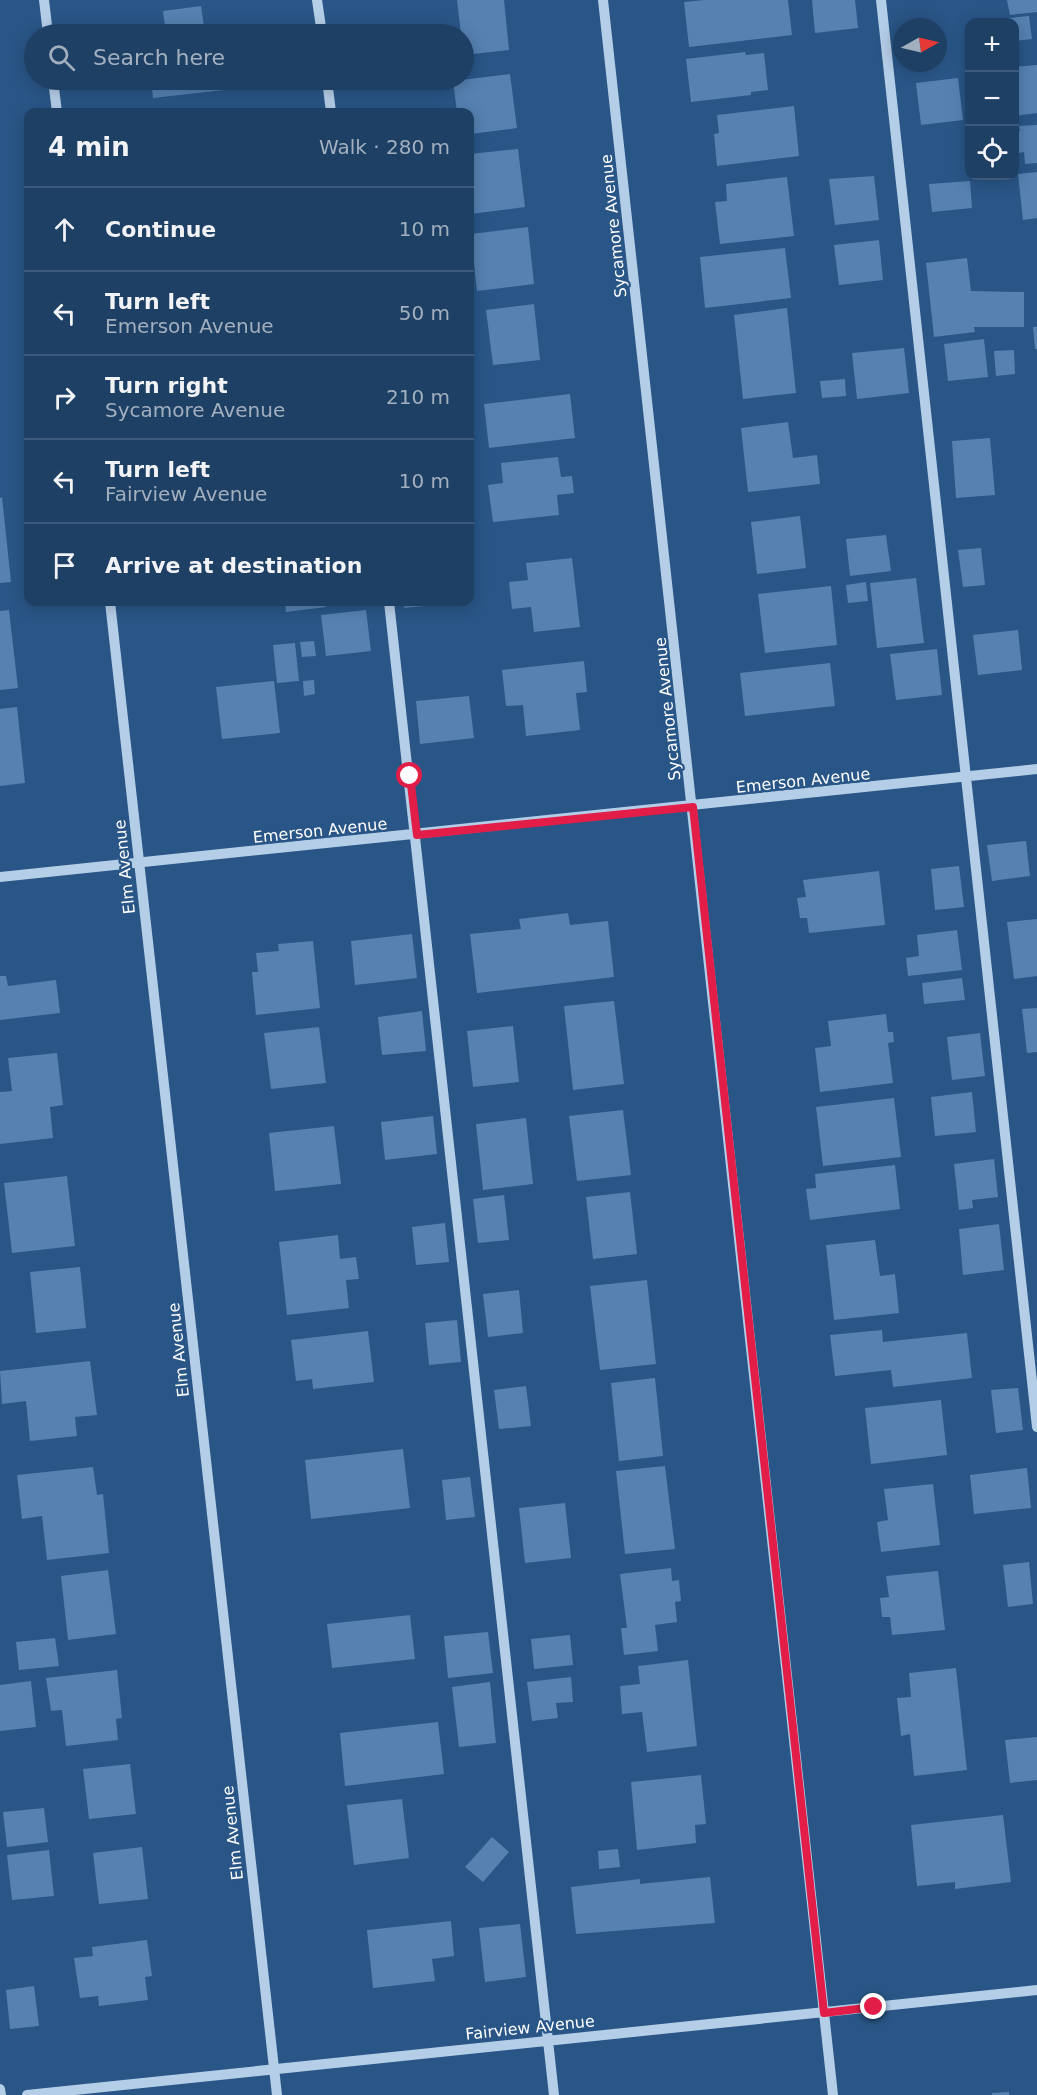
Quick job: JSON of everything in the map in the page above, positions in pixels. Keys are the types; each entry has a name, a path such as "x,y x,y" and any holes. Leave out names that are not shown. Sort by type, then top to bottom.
{"street":[{"path":"45,0 47,24"},
{"path":"317,0 321,24"},
{"name":"Sycamore Avenue","path":"603,0 833,2095"},
{"path":"881,0 1037,1427"},
{"path":"54,90 56,108"},
{"path":"328,90 330,108"},
{"name":"Elm Avenue","path":"110,606 277,2095"},
{"path":"389,606 417,835 554,2095"},
{"name":"Emerson Avenue","path":"0,878 693,807 1037,769"},
{"name":"Fairview Avenue","path":"27,2095 274,2067 1037,1990"},
{"path":"0,2089 1,2095"}],"building":[{"path":"457,0 504,0 509,50 474,54 474,24 460,24"},
{"path":"788,0 792,35 689,47 684,2"},
{"path":"812,0 855,0 858,28 815,33"},
{"path":"1007,0 1037,0 1037,12 1010,15"},
{"path":"201,6 204,24 165,24 163,11"},
{"path":"1029,16 1032,39 1019,40 1019,18 1010,18"},
{"path":"745,52 746,55 764,53 768,90 751,92 751,95 691,102 686,59"},
{"path":"1037,65 1037,113 1019,115 1019,67"},
{"path":"510,74 517,128 474,133 474,108 456,108 454,90 474,90 474,78"},
{"path":"958,78 963,120 921,125 916,83"},
{"path":"152,90 224,90 153,98"},
{"path":"794,106 799,156 717,166 714,134 719,133 717,115"},
{"path":"1037,125 1037,163 1025,164 1024,152 1019,153 1019,126"},
{"path":"518,149 525,207 474,213 474,154"},
{"path":"1037,172 1037,218 1023,220 1019,174"},
{"path":"874,176 879,220 835,225 829,179"},
{"path":"787,177 794,236 720,244 715,202 727,201 726,184"},
{"path":"970,181 972,208 932,212 929,184"},
{"path":"528,227 534,284 477,291 474,234"},
{"path":"879,240 883,280 839,285 834,245"},
{"path":"785,248 791,298 705,308 700,257"},
{"path":"967,258 971,291 1024,292 1024,327 974,327 975,332 934,337 926,263"},
{"path":"534,304 540,360 493,365 486,310"},
{"path":"787,308 796,393 743,399 734,315"},
{"path":"1033,327 1037,327 1037,349 1035,349"},
{"path":"984,339 988,377 948,381 944,344"},
{"path":"904,348 909,393 857,399 852,353"},
{"path":"1014,350 1015,374 996,376 994,351"},
{"path":"845,379 846,396 822,398 820,381"},
{"path":"570,394 575,438 489,448 484,404"},
{"path":"788,422 793,458 817,455 820,484 748,492 741,428"},
{"path":"990,438 995,495 956,498 952,441"},
{"path":"558,457 561,477 572,476 574,493 557,495 559,515 493,522 488,485 503,483 501,463"},
{"path":"2,497 11,582 0,583 0,498"},
{"path":"800,516 806,568 757,574 751,522"},
{"path":"886,535 891,571 850,576 846,539"},
{"path":"981,548 985,585 963,587 958,550"},
{"path":"572,558 580,627 534,632 531,607 512,609 509,582 528,580 526,563"},
{"path":"916,578 924,643 877,648 870,583"},
{"path":"866,582 868,601 848,603 846,585"},
{"path":"831,586 837,645 765,653 758,594"},
{"path":"285,606 326,607 286,612"},
{"path":"9,610 18,688 0,690 0,611"},
{"path":"366,610 371,651 326,656 321,615"},
{"path":"1018,630 1022,670 978,675 973,635"},
{"path":"314,641 316,656 302,657 300,642"},
{"path":"295,643 299,681 277,683 273,645"},
{"path":"937,649 942,695 896,700 890,654"},
{"path":"584,661 587,692 576,693 580,730 526,736 523,705 506,706 502,670"},
{"path":"830,663 835,706 745,716 740,673"},
{"path":"314,680 315,694 304,696 303,681"},
{"path":"274,681 280,733 222,739 216,687"},
{"path":"469,696 474,738 420,744 416,701"},
{"path":"17,707 25,783 0,786 0,709"},
{"path":"1026,841 1030,876 992,881 987,845"},
{"path":"959,866 964,907 935,910 931,869"},
{"path":"879,871 885,925 809,933 807,918 800,918 797,898 806,897 803,880"},
{"path":"568,913 570,925 608,921 614,977 477,993 470,934 521,929 519,919"},
{"path":"1037,919 1037,976 1014,979 1007,922"},
{"path":"957,930 962,970 908,976 906,958 919,956 917,935"},
{"path":"412,934 417,978 355,985 351,941"},
{"path":"313,941 320,1008 256,1015 252,972 258,972 256,953 279,951 278,944"},
{"path":"0,976 6,976 8,986 56,980 60,1013 0,1020"},
{"path":"962,978 965,1000 924,1004 922,983"},
{"path":"614,1001 624,1084 573,1090 564,1006"},
{"path":"1037,1008 1037,1052 1027,1053 1022,1009"},
{"path":"422,1011 426,1051 382,1055 378,1017"},
{"path":"886,1014 888,1032 893,1032 894,1042 888,1043 893,1083 820,1092 815,1048 831,1046 828,1021"},
{"path":"513,1026 519,1082 473,1087 467,1031"},
{"path":"319,1027 326,1083 271,1089 264,1033"},
{"path":"980,1033 985,1076 952,1080 947,1037"},
{"path":"57,1053 63,1105 50,1107 53,1138 0,1144 0,1092 12,1091 8,1058"},
{"path":"972,1092 976,1132 935,1136 931,1097"},
{"path":"894,1098 901,1157 823,1166 816,1107"},
{"path":"623,1110 631,1175 577,1181 569,1116"},
{"path":"433,1116 437,1154 385,1160 381,1122"},
{"path":"526,1118 533,1184 483,1190 476,1124"},
{"path":"334,1126 341,1184 275,1191 269,1133"},
{"path":"994,1159 998,1197 972,1200 973,1208 959,1210 954,1164"},
{"path":"895,1165 900,1209 810,1220 806,1189 816,1188 815,1174"},
{"path":"67,1176 75,1246 12,1253 4,1183"},
{"path":"630,1192 637,1254 593,1259 586,1197"},
{"path":"504,1195 509,1240 478,1243 473,1199"},
{"path":"445,1223 449,1262 416,1265 412,1227"},
{"path":"999,1224 1004,1270 963,1275 959,1229"},
{"path":"338,1235 340,1259 356,1257 359,1279 346,1280 349,1308 287,1315 279,1242"},
{"path":"875,1240 880,1276 895,1274 899,1313 834,1320 826,1245"},
{"path":"80,1267 86,1328 36,1333 30,1272"},
{"path":"647,1280 656,1364 600,1370 590,1286"},
{"path":"519,1290 523,1333 488,1337 483,1294"},
{"path":"457,1320 461,1362 429,1365 425,1323"},
{"path":"882,1330 883,1342 967,1333 972,1378 893,1387 891,1370 835,1376 830,1335"},
{"path":"368,1331 374,1382 313,1389 312,1379 296,1381 291,1340"},
{"path":"90,1361 97,1415 75,1417 77,1436 30,1441 26,1401 2,1404 0,1371"},
{"path":"655,1378 663,1456 619,1461 611,1383"},
{"path":"526,1386 531,1426 499,1429 494,1390"},
{"path":"1018,1388 1023,1430 996,1433 991,1390"},
{"path":"941,1400 947,1455 871,1464 865,1408"},
{"path":"403,1449 410,1508 311,1519 305,1460"},
{"path":"665,1466 675,1549 625,1554 616,1471"},
{"path":"93,1467 97,1495 103,1494 109,1553 47,1560 42,1516 22,1519 17,1475"},
{"path":"1027,1468 1031,1508 974,1514 970,1475"},
{"path":"470,1477 475,1517 446,1520 442,1480"},
{"path":"933,1484 940,1545 881,1552 877,1522 888,1520 884,1489"},
{"path":"565,1503 571,1558 525,1563 519,1508"},
{"path":"1029,1562 1033,1604 1008,1607 1003,1565"},
{"path":"671,1568 672,1581 679,1580 681,1601 675,1602 677,1622 655,1625 658,1651 624,1655 621,1628 627,1628 620,1574"},
{"path":"108,1570 116,1634 68,1640 61,1576"},
{"path":"938,1571 945,1630 892,1635 890,1617 882,1617 880,1598 889,1597 886,1576"},
{"path":"410,1615 415,1659 332,1668 327,1624"},
{"path":"488,1632 493,1673 448,1678 444,1636"},
{"path":"570,1635 573,1665 534,1669 531,1639"},
{"path":"55,1638 59,1666 19,1670 16,1642"},
{"path":"688,1660 697,1746 647,1752 642,1712 622,1714 620,1686 640,1684 638,1666"},
{"path":"956,1668 967,1770 914,1776 910,1734 901,1736 897,1698 911,1697 909,1673"},
{"path":"117,1670 122,1718 116,1719 118,1740 66,1746 62,1710 51,1711 46,1678"},
{"path":"571,1677 573,1702 556,1703 558,1718 532,1721 527,1682"},
{"path":"31,1681 36,1727 0,1731 0,1685"},
{"path":"490,1682 496,1743 459,1747 452,1687"},
{"path":"438,1722 444,1774 345,1786 340,1733"},
{"path":"1037,1737 1037,1780 1010,1783 1005,1740"},
{"path":"130,1764 136,1814 89,1819 83,1769"},
{"path":"701,1775 706,1824 695,1825 696,1843 637,1850 631,1782"},
{"path":"402,1799 409,1858 354,1865 347,1805"},
{"path":"44,1808 48,1842 7,1847 3,1812"},
{"path":"1003,1815 1011,1882 955,1889 955,1882 917,1886 911,1825"},
{"path":"492,1837 509,1852 483,1882 465,1867"},
{"path":"142,1847 148,1899 99,1904 93,1853"},
{"path":"618,1849 620,1867 599,1869 598,1851"},
{"path":"49,1850 54,1896 12,1900 7,1855"},
{"path":"710,1877 715,1923 576,1934 571,1887 640,1879 640,1884"},
{"path":"451,1921 454,1956 432,1959 435,1981 373,1988 367,1930"},
{"path":"520,1924 526,1977 485,1982 479,1928"},
{"path":"147,1940 152,1976 145,1977 148,2000 99,2006 98,1996 80,1998 74,1958 93,1956 92,1947"},
{"path":"34,1986 39,2026 10,2029 6,1990"},
{"path":"1009,2092 1009,2095 992,2095 992,2093"}],"route":[{"path":"410,776 417,835 693,807 824,2013 874,2007"}]}
